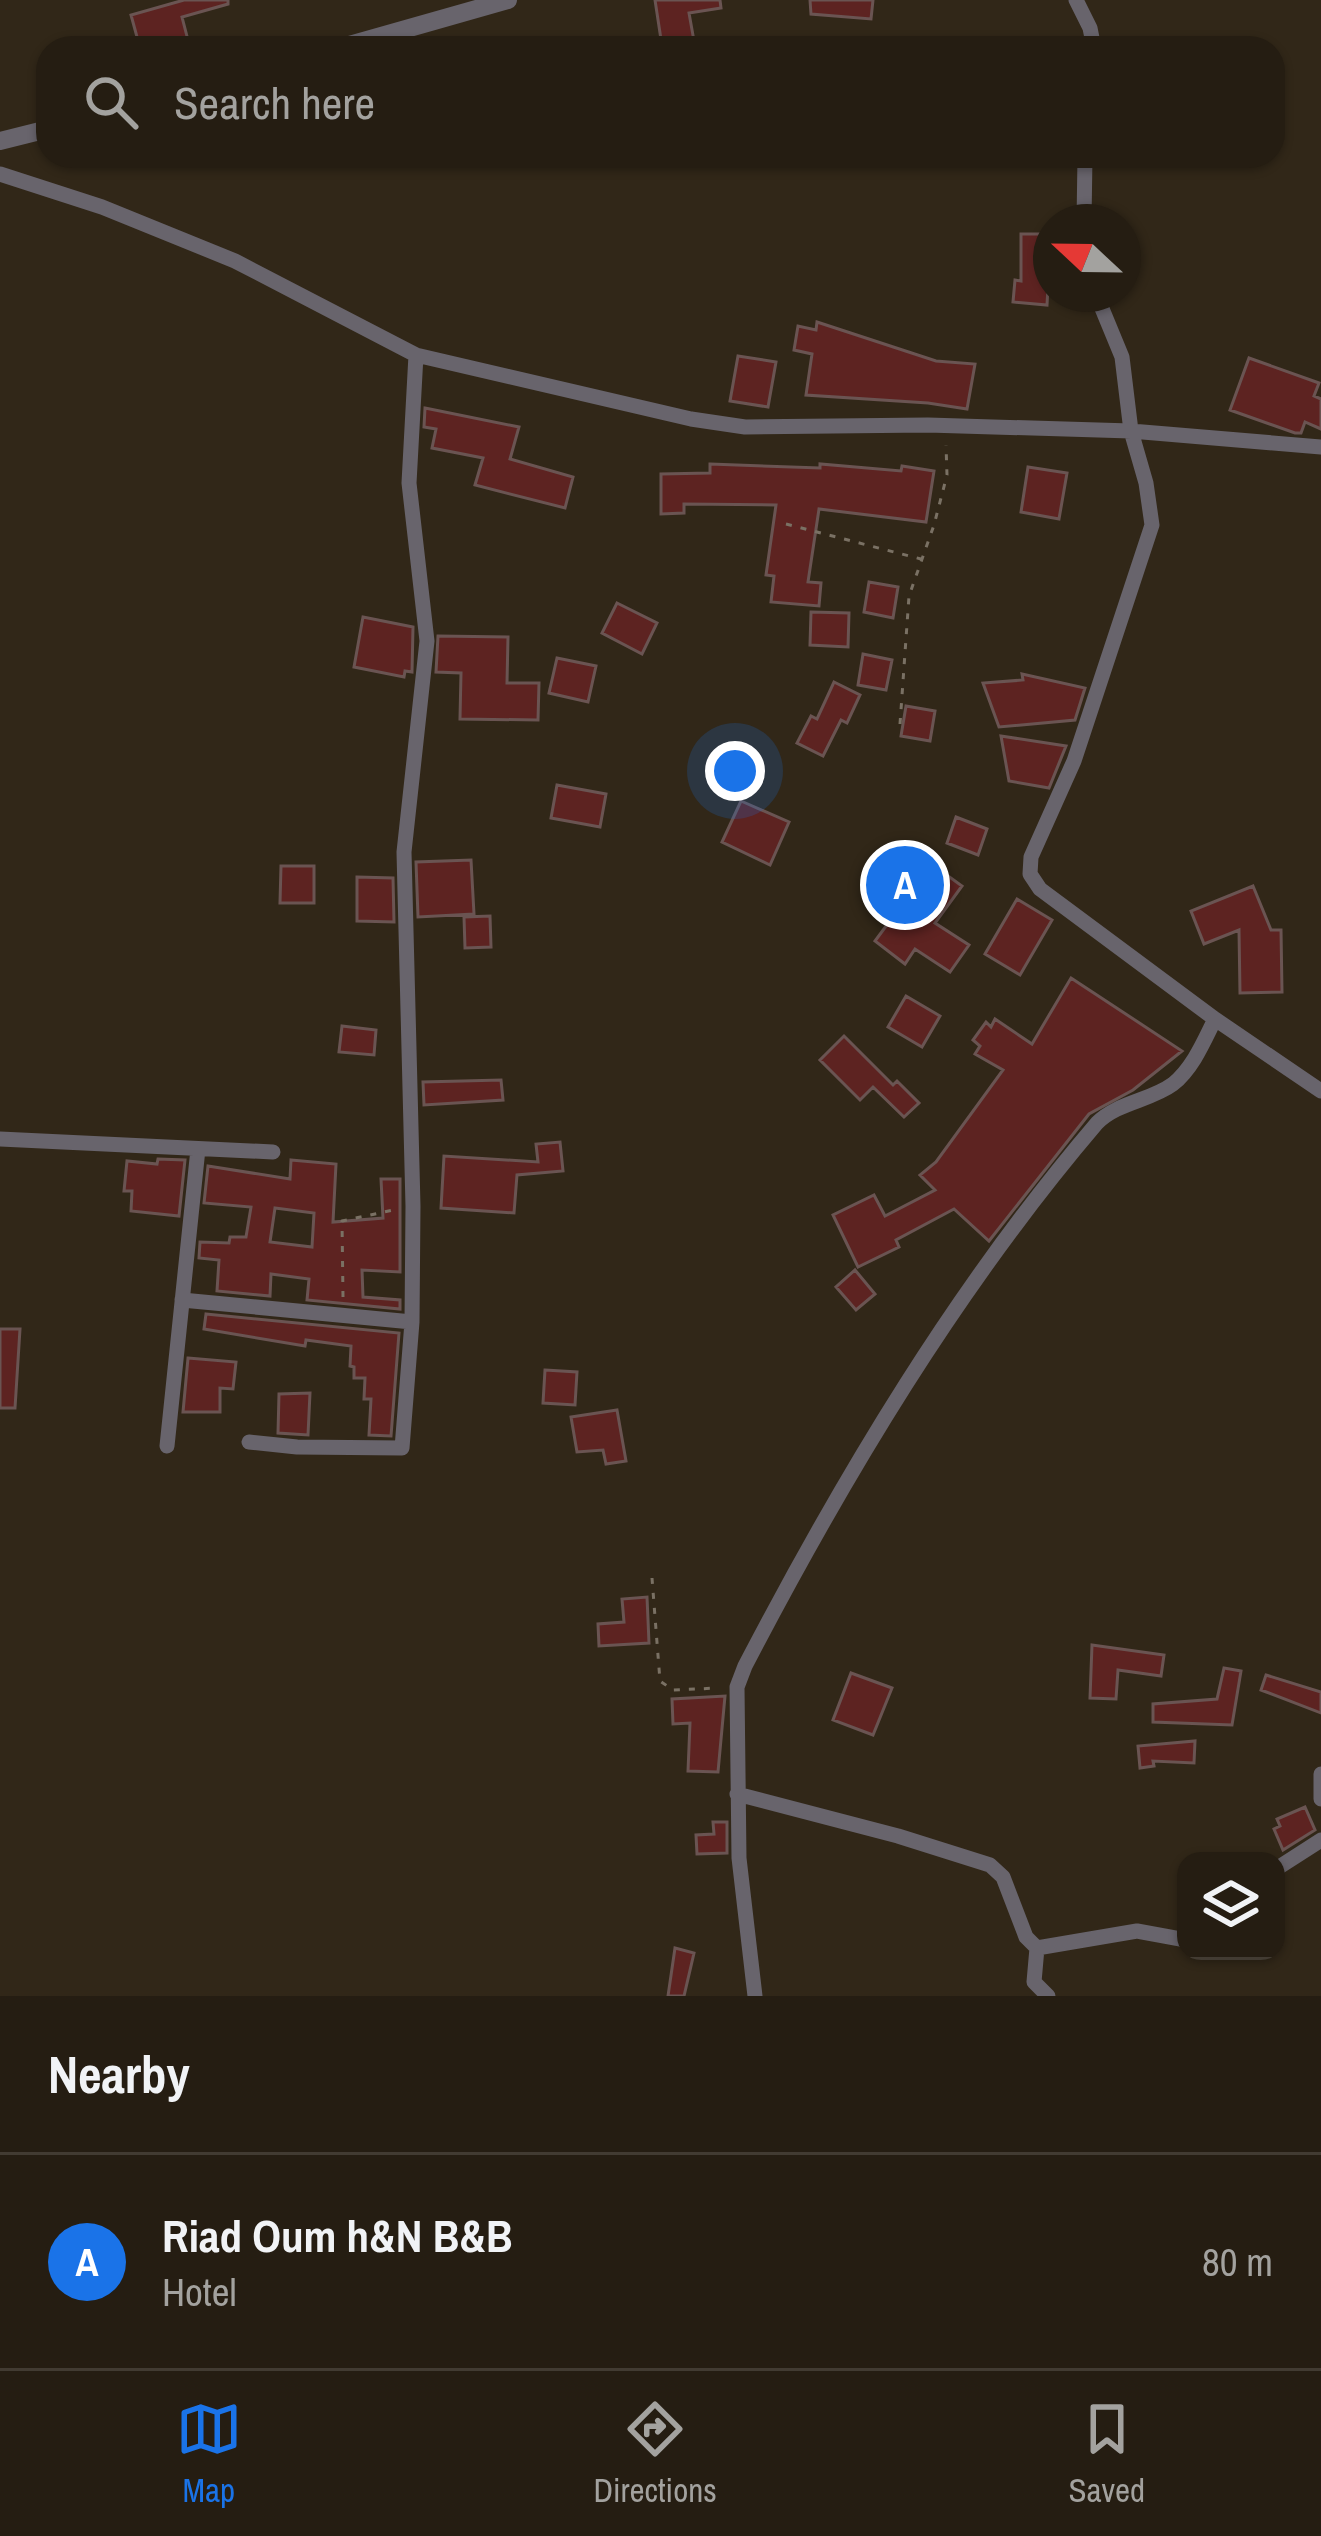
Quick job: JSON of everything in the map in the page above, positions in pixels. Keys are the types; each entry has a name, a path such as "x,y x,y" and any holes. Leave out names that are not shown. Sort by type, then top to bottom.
{"street":[{"path":"381,36 508,0"},
{"path":"1076,0 1092,36"},
{"path":"0,141 36,132"},
{"path":"1084,204 1085,168"},
{"path":"0,174 102,207 235,261 416,355 720,424 1131,431 1321,447"},
{"path":"1103,312 1122,357 1131,431 1151,506 1149,542 1074,761 1031,857 1030,874 1040,889 1321,1091"},
{"path":"250,1442 297,1448 401,1448 412,1322 413,1206 404,853 428,620 409,483 416,355"},
{"path":"755,1996 740,1876 737,1687 756,1645 867,1448 977,1278 1097,1123 1174,1084 1191,1064 1215,1019"},
{"path":"0,1139 273,1152"},
{"path":"166,1446 198,1149"},
{"path":"182,1300 412,1322"},
{"path":"1321,1774 1321,1799"},
{"path":"737,1794 990,1865 1003,1877 1025,1937 1037,1948"},
{"path":"1285,1863 1321,1840"},
{"path":"1037,1948 1137,1931 1177,1938"},
{"path":"1037,1948 1034,1982 1048,1996"}],"path":[{"path":"900,724 909,596 946,475 948,426"},
{"path":"786,524 922,560"},
{"path":"343,1317 342,1221 413,1206"},
{"path":"652,1578 662,1684 673,1690 737,1687"}],"building":[{"path":"184,0 228,0 228,4 182,17 187,36 137,36 131,15"},
{"path":"655,0 720,0 721,8 689,13 693,36 660,36"},
{"path":"810,0 873,0 871,19 811,14"},
{"path":"1021,234 1033,234 1033,304 1013,302 1015,280 1021,281"},
{"path":"817,322 936,361 975,364 967,409 806,395 812,354 794,350 798,326 816,330"},
{"path":"738,356 776,362 768,407 730,401"},
{"path":"1249,358 1319,383 1314,396 1321,399 1321,429 1305,422 1301,433 1295,433 1230,410"},
{"path":"425,408 519,427 510,459 573,477 565,508 475,485 483,458 432,448 436,429 424,427"},
{"path":"710,464 820,468 820,464 901,471 902,466 934,471 926,522 819,509 808,582 821,583 819,606 771,602 774,576 766,575 776,505 684,504 684,513 661,514 661,474 710,473"},
{"path":"1028,467 1067,473 1059,519 1021,512"},
{"path":"869,582 898,587 893,618 864,612"},
{"path":"617,603 657,623 642,654 602,633"},
{"path":"811,612 849,613 848,647 810,645"},
{"path":"363,617 413,627 412,672 405,671 404,677 354,667"},
{"path":"438,636 508,637 507,683 539,683 538,720 460,719 461,673 436,672"},
{"path":"863,654 892,660 886,690 858,685"},
{"path":"557,658 596,666 588,702 549,693"},
{"path":"1022,674 1085,688 1075,720 999,727 983,683 1023,680"},
{"path":"834,682 860,695 823,756 797,743 811,716 817,719"},
{"path":"906,706 935,711 930,741 901,736"},
{"path":"1001,736 1066,746 1049,788 1009,781"},
{"path":"557,785 606,794 600,827 551,818"},
{"path":"741,801 789,822 770,865 722,842"},
{"path":"956,817 987,829 978,855 947,843"},
{"path":"915,852 962,886 935,923 969,945 950,972 915,949 905,964 875,941 901,906 884,893"},
{"path":"471,860 474,914 418,917 416,862"},
{"path":"281,866 314,866 314,903 280,903"},
{"path":"357,877 393,878 394,922 357,921"},
{"path":"1253,886 1271,930 1281,930 1282,992 1240,993 1239,930 1204,944 1191,911"},
{"path":"1017,899 1052,920 1020,975 985,954"},
{"path":"490,916 491,947 465,948 464,917"},
{"path":"1071,978 1182,1051 1133,1090 1089,1114 989,1241 954,1209 896,1240 899,1247 858,1267 833,1215 874,1195 885,1216 935,1190 920,1175 936,1162 1003,1070 975,1054 980,1046 973,1040 986,1022 991,1027 995,1019 1032,1044"},
{"path":"906,996 940,1016 922,1047 888,1027"},
{"path":"342,1026 376,1030 374,1055 339,1052"},
{"path":"844,1036 893,1085 897,1081 919,1103 904,1117 873,1087 860,1100 820,1060"},
{"path":"501,1080 503,1100 424,1105 423,1082"},
{"path":"560,1142 563,1171 517,1175 514,1213 441,1208 444,1156 538,1162 536,1144"},
{"path":"158,1159 185,1160 179,1216 131,1211 132,1191 124,1191 127,1161 157,1164"},
{"path":"291,1160 336,1164 333,1222 383,1218 381,1179 400,1179 400,1272 362,1270 363,1297 400,1300 400,1309 307,1300 309,1279 271,1274 270,1296 217,1291 219,1260 199,1258 200,1242 229,1243 230,1237 246,1237 251,1207 204,1203 208,1166 290,1179","holes":["275,1208 314,1213 312,1247 270,1242"]},
{"path":"855,1270 875,1294 856,1310 836,1287"},
{"path":"206,1314 399,1333 391,1436 369,1435 371,1399 364,1399 365,1378 354,1378 351,1346 306,1340 305,1346 204,1329"},
{"path":"0,1329 20,1329 15,1408 0,1408"},
{"path":"188,1358 236,1362 233,1389 220,1388 220,1412 183,1412"},
{"path":"545,1370 577,1372 575,1405 543,1403"},
{"path":"310,1393 308,1435 278,1433 279,1394"},
{"path":"617,1410 626,1461 606,1464 603,1450 577,1452 571,1417"},
{"path":"647,1597 649,1643 599,1646 598,1624 624,1622 622,1599"},
{"path":"1092,1645 1164,1655 1161,1676 1118,1670 1116,1699 1090,1698"},
{"path":"1224,1668 1241,1671 1232,1725 1153,1722 1153,1704 1217,1699"},
{"path":"851,1673 892,1688 873,1735 833,1720"},
{"path":"1266,1675 1321,1692 1321,1713 1261,1690"},
{"path":"725,1696 718,1772 688,1771 690,1723 673,1724 672,1699"},
{"path":"1195,1741 1194,1763 1153,1761 1154,1766 1140,1768 1138,1746"},
{"path":"1305,1807 1315,1830 1283,1850 1274,1829 1280,1826 1277,1819"},
{"path":"713,1822 727,1822 727,1853 697,1854 696,1835 714,1834"},
{"path":"675,1948 694,1953 684,1996 668,1996"}],"place":[{"name":"Riad Oum h&N B&B","path":"905,885"}]}
